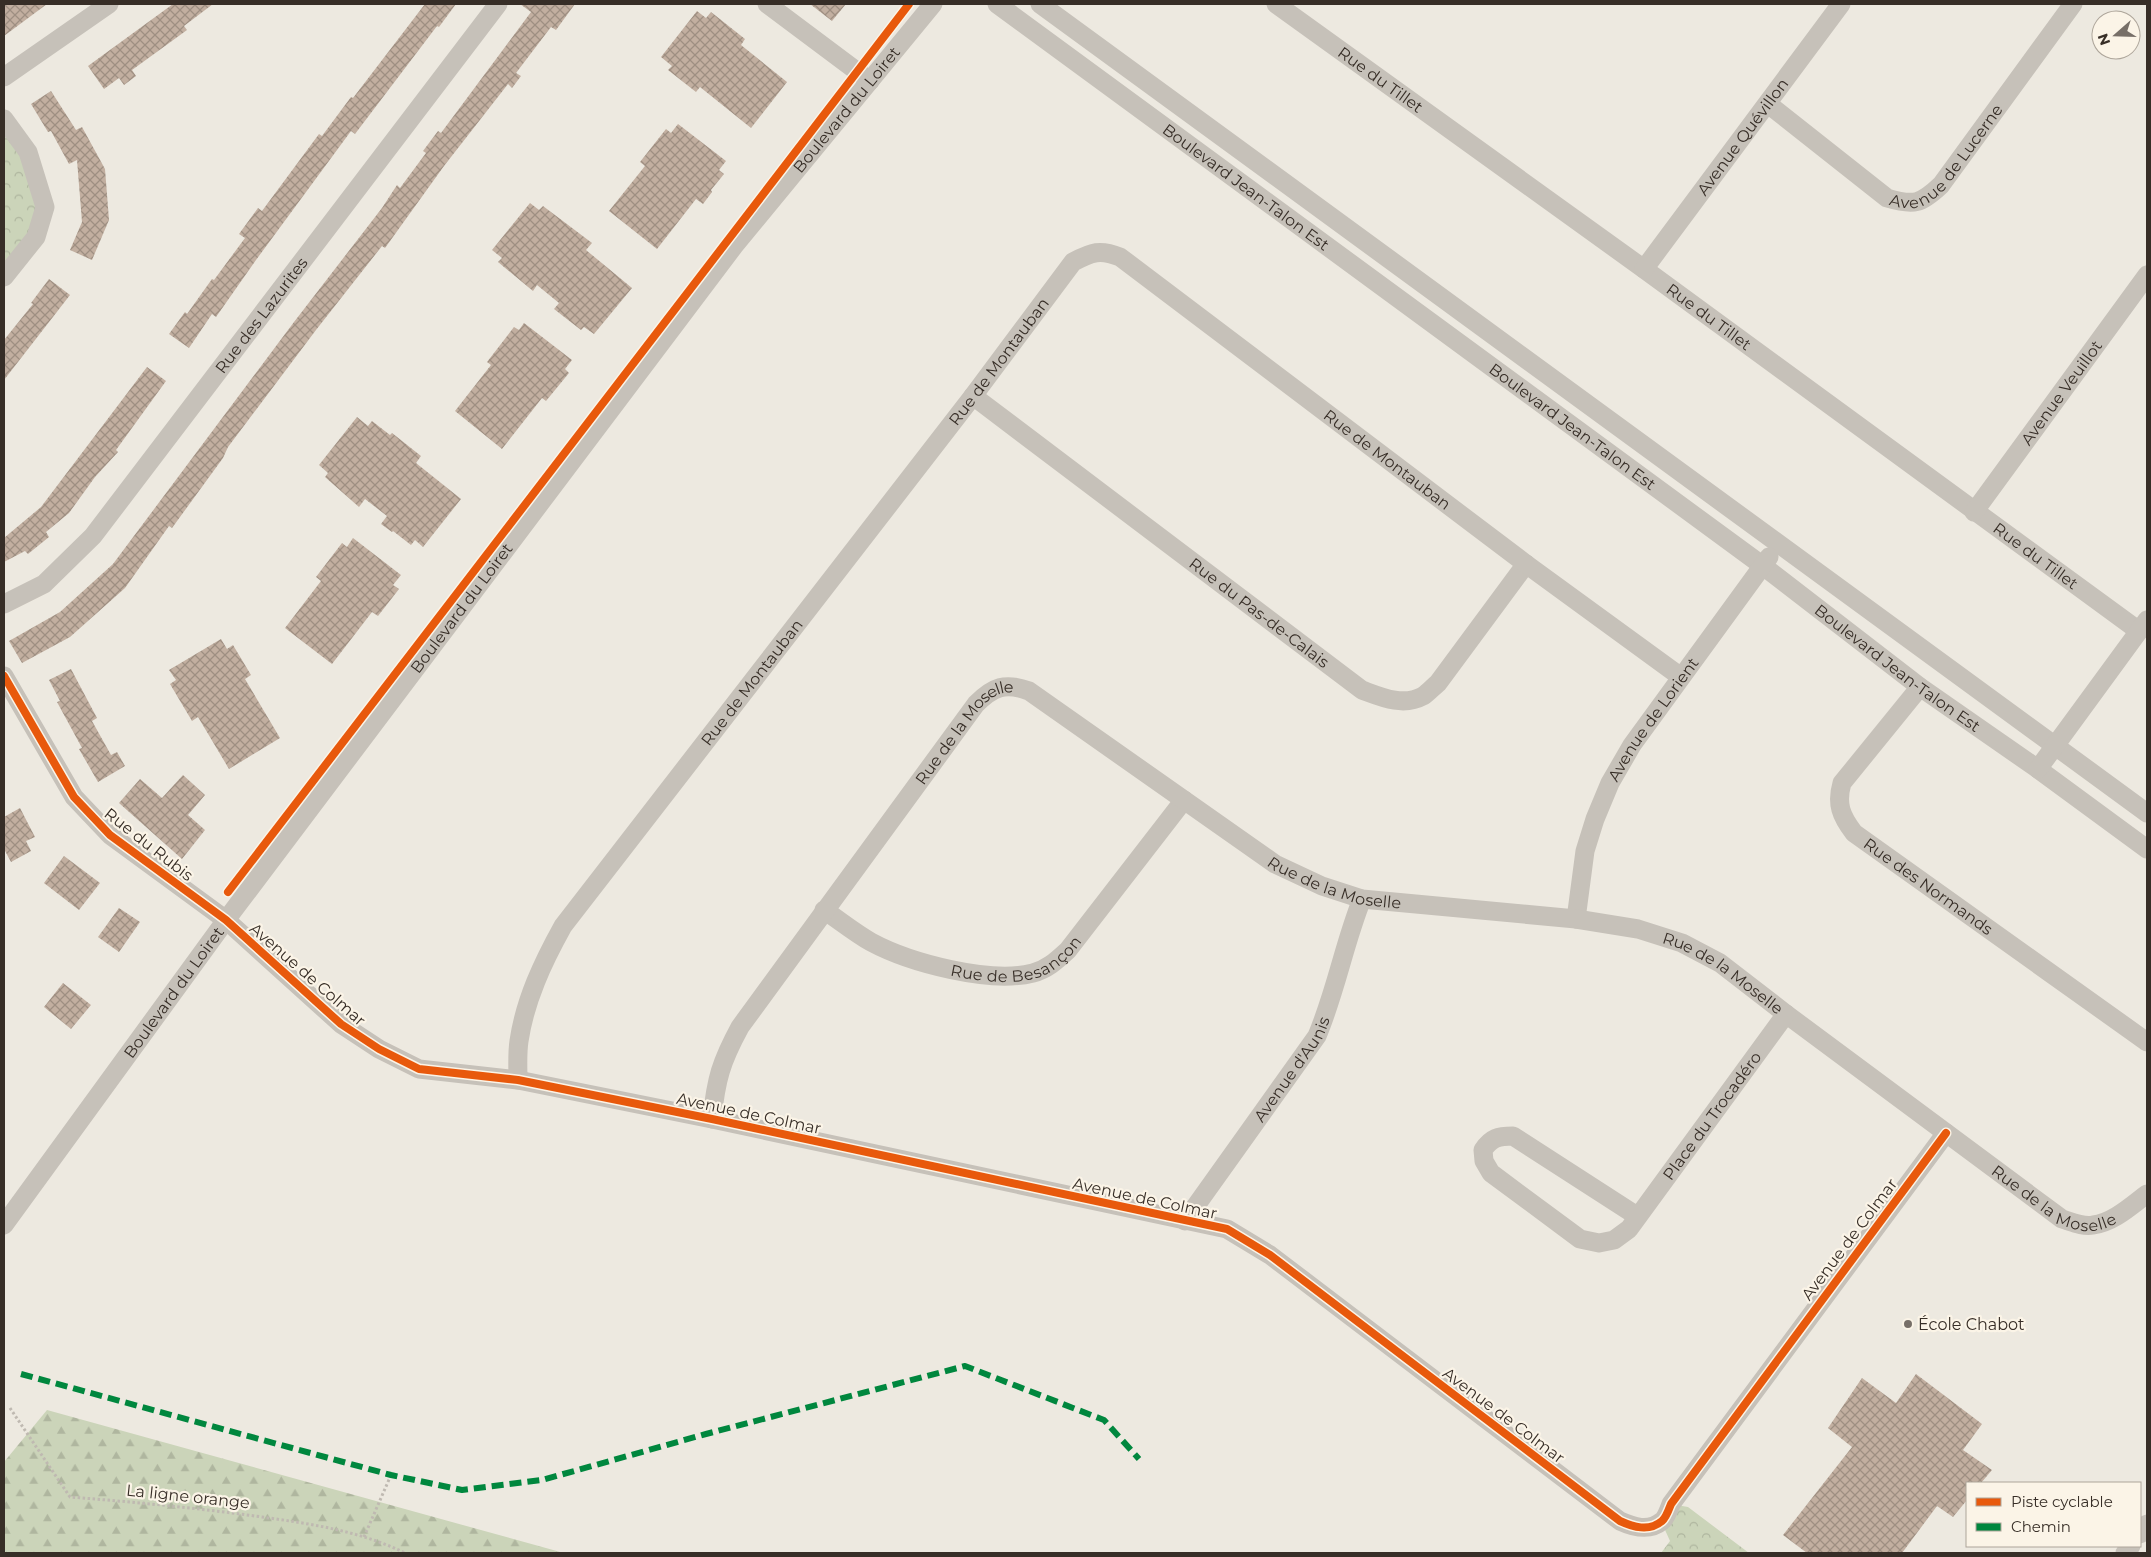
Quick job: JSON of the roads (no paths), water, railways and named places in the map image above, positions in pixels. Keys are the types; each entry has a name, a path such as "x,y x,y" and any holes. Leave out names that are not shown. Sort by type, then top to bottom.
{"street":[{"path":"4,77 109,4"},
{"name":"Rue des Lazurites","path":"4,604 44,584 93,536 498,4"},
{"path":"767,4 870,81"},
{"name":"Boulevard du Loiret","path":"4,1225 226,920 734,246 933,4"},
{"name":"Boulevard Jean-Talon Est","path":"997,4 1763,566 1920,687 2038,769 2147,849"},
{"name":"Boulevard Jean-Talon Est","path":"1040,4 2147,813"},
{"name":"Rue du Tillet","path":"1276,4 1644,269 1974,512 2143,625"},
{"name":"Avenue Quévillon","path":"1644,269 1841,4"},
{"name":"Avenue de Lucerne","path":"1768,104 1887,198 1903,203 1916,203 1930,196 1941,185 2073,4"},
{"path":"4,119 28,152 45,207 36,237 4,277"},
{"name":"Rue de Montauban","path":"518,1080 519,1042 526,1012 541,965 563,926 973,396 1073,262 1088,254 1105,251 1120,257 1526,564 1681,677"},
{"name":"Avenue Veuillot","path":"1974,512 2147,275"},
{"name":"Rue du Pas-de-Calais","path":"973,396 1362,690 1388,700 1406,700 1422,696 1438,683 1526,564"},
{"name":"Avenue de Lorient","path":"1576,919 1585,851 1606,792 1632,745 1779,544"},
{"path":"2038,769 2143,625"},
{"name":"Rue du Rubis","path":"4,676 74,797 110,835 226,920"},
{"name":"Rue de la Moselle","path":"712,1119 716,1084 725,1056 740,1027 976,704 989,692 1004,686 1017,686 1029,691 1275,864 1322,886 1362,899 1576,919 1638,929 1682,943 1720,963 2062,1219 2079,1224 2093,1225 2116,1216 2147,1194"},
{"name":"Rue des Normands","path":"1920,687 1842,783 1839,803 1845,821 1854,833 2147,1042"},
{"name":"Rue de Besançon","path":"824,910 871,942 910,959 964,972 1014,976 1035,973 1052,965 1068,950 1184,800"},
{"name":"Avenue d'Aunis","path":"1185,1221 1317,1036 1326,1015 1349,931 1362,899"},
{"name":"Avenue de Colmar","path":"226,920 341,1024 379,1049 419,1069 518,1080 712,1119 1227,1229 1270,1255 1620,1521 1636,1528 1650,1527 1663,1521 1671,1504 1877,1223 1946,1133"},
{"name":"Place du Trocadéro","path":"1637,1216 1513,1136 1501,1136 1490,1140 1482,1150 1484,1161 1491,1173 1580,1239 1599,1243 1614,1240 1629,1229 1786,1014"}],"place":[{"name":"École Chabot","path":"1908,1324"}]}
